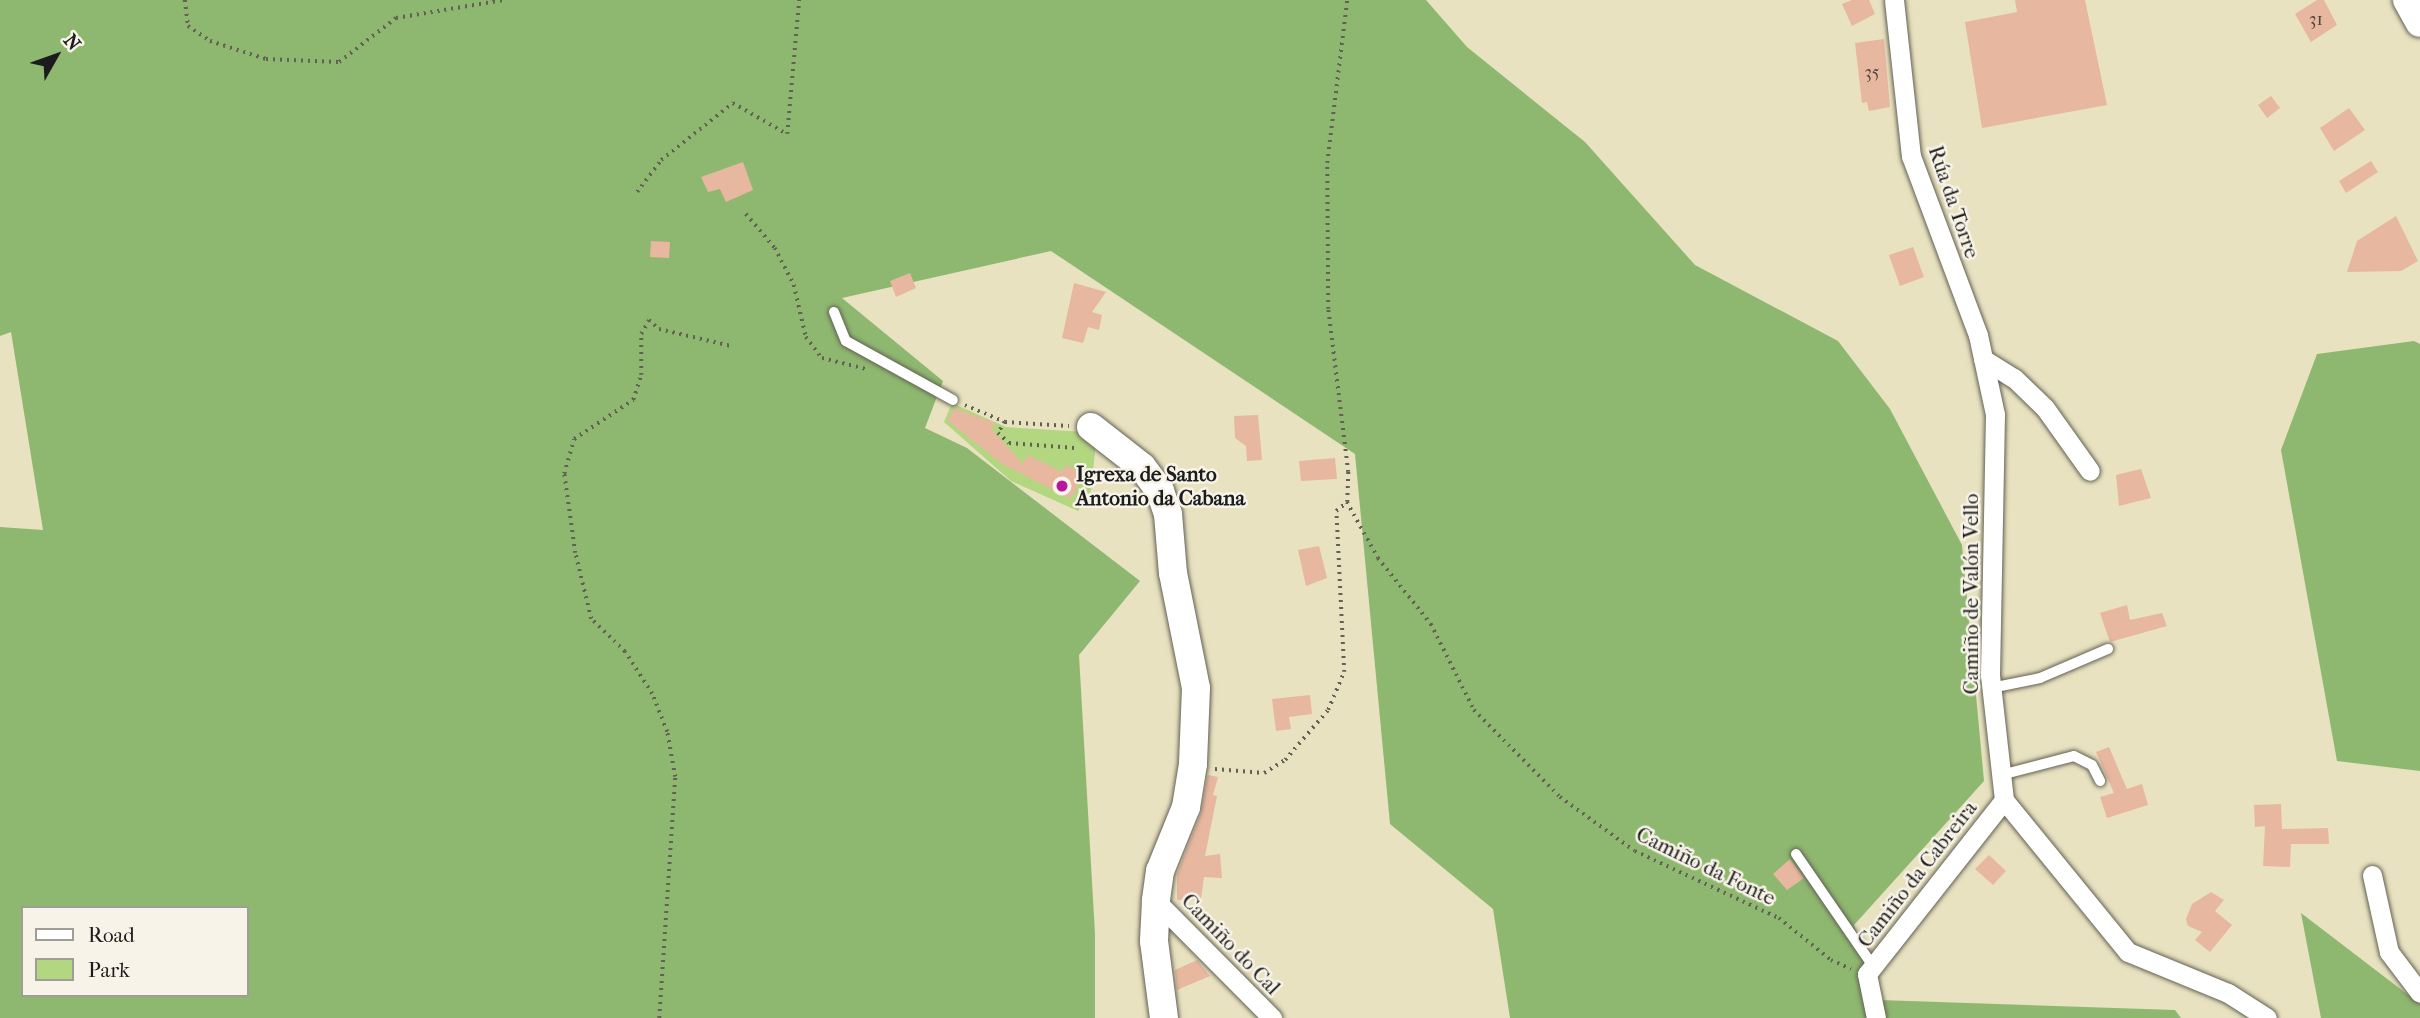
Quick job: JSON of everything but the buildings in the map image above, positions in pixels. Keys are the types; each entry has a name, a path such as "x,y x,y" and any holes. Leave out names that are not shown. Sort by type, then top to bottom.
{"street":[{"name":"Rúa da Torre","path":"1894,0 1911,156 1983,359 1995,414"},
{"path":"2407,0 2420,23"},
{"path":"1983,359 2014,378 2045,408 2090,471"},
{"name":"Camiño de Valón Vello","path":"1995,414 1992,688 2004,800"},
{"path":"1083,438 1142,467 1160,491 1168,514 1173,573 1196,688 1193,764 1186,807 1160,871 1156,901 1154,941 1164,1018"},
{"path":"2004,800 2128,952 2228,993 2267,1018"},
{"name":"Camiño da Cabreira","path":"1876,1018 1870,970 2004,800"},
{"path":"2372,875 2389,952 2420,993"},
{"name":"Camiño do Cal","path":"1156,901 1272,1018"}],"lane":[{"path":"834,312 846,341 953,400"},
{"path":"1992,688 2040,678 2108,649"},
{"path":"2001,775 2074,756 2092,765 2099,781"},
{"path":"1796,854 1870,970"}],"path":[{"path":"185,0 188,26 210,41 266,59 339,62 396,18 503,0"},
{"path":"636,192 661,160 733,103 788,134 799,0"},
{"path":"1193,764 1247,775 1264,773 1285,760 1328,710 1344,672 1336,511 1347,502 1348,472 1328,309 1328,163 1347,0"},
{"path":"659,1018 675,777 667,732 652,694 625,652 591,619 564,474 574,439 633,400 641,375 641,334 649,320 659,329 731,346"},
{"path":"1005,422 1083,438 1009,443 998,433 1005,422"},
{"name":"Camiño da Fonte","path":"1347,502 1378,558 1431,624 1474,710 1560,797 1634,851 1686,872 1779,918 1831,960 1870,970"}],"green space":[{"path":"0,0 1426,0 1467,47 1585,142 1695,265 1838,341 1890,409 1962,545 1984,781 1854,925 1879,1000 2175,1010 2181,1018 1510,1018 1493,909 1390,824 1355,454 1051,251 842,298 943,381 925,428 967,448 1140,581 1079,655 1095,934 1095,1018 0,1018 0,527 43,530 11,332 0,336"},
{"path":"2414,341 2420,344 2420,771 2337,761 2281,450 2317,354"},
{"path":"952,403 1006,427 1086,432 1096,442 1091,491 1078,511 1011,481 944,422"},
{"path":"2301,913 2420,1004 2420,1018 2321,1018"}],"place":[{"name":"Igrexa de Santo Antonio da Cabana","path":"1062,486"}]}
